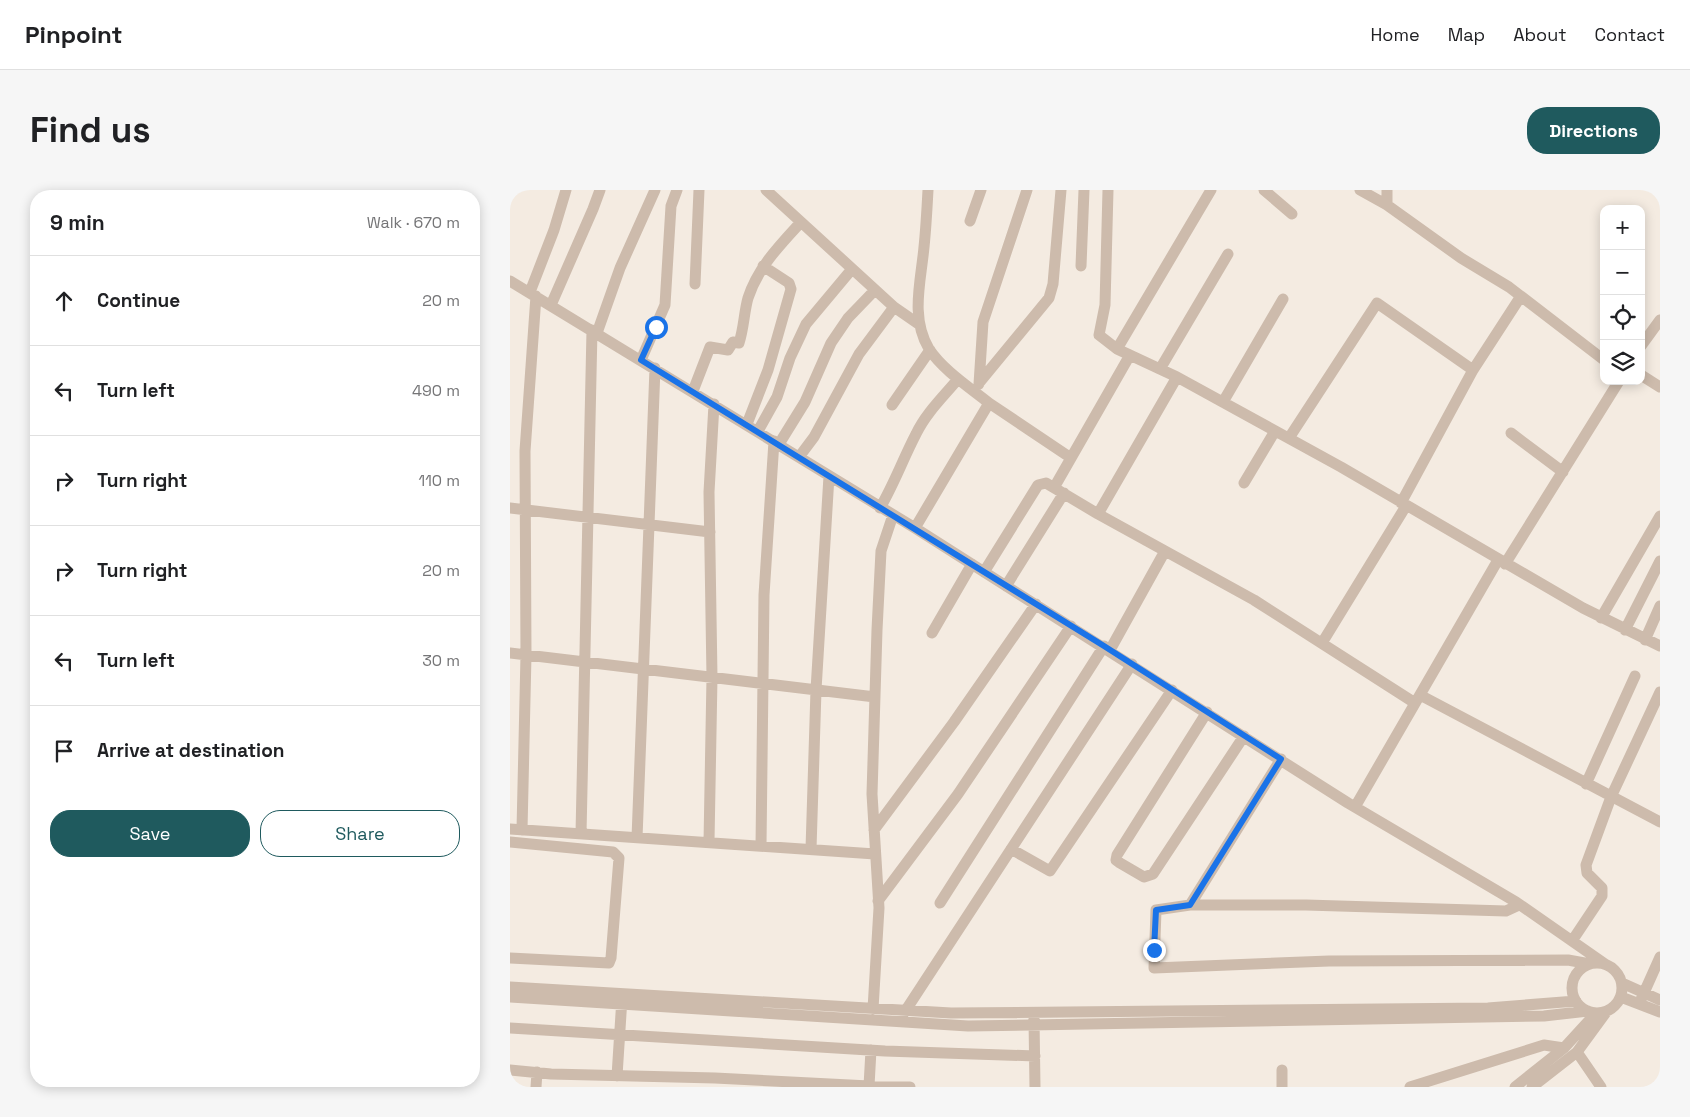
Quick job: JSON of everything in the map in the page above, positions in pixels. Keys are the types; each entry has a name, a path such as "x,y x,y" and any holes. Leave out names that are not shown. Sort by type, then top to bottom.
{"street":[{"path":"522,830 526,655 525,451 533,294 566,190"},
{"path":"551,305 594,209 600,190"},
{"path":"581,834 588,518 595,332 620,268 655,190"},
{"path":"641,360 665,305 671,206 677,190"},
{"path":"695,284 699,190"},
{"path":"766,190 894,307 920,325"},
{"path":"928,190 924,250 919,280 920,325 930,350 958,379 988,403 1071,458"},
{"path":"970,221 981,190"},
{"path":"978,395 983,322 1027,190"},
{"path":"979,383 1049,298 1053,284 1061,190"},
{"path":"1081,266 1084,190"},
{"path":"1108,190 1105,305 1099,335 1117,349 1177,377 1289,438 1601,618 1645,640 1660,644"},
{"path":"1117,349 1211,190"},
{"path":"1264,190 1292,214"},
{"path":"1360,190 1386,205 1461,258 1521,296 1600,357"},
{"path":"1386,190 1386,205"},
{"path":"693,391 710,347 728,350 733,342 739,343 745,325 748,299 767,259 801,222"},
{"path":"1160,369 1228,254"},
{"path":"747,424 768,370 791,289 788,283 764,266"},
{"path":"758,432 777,397 790,358 806,324 852,269"},
{"path":"510,281 747,424 1107,648 1355,807 1519,905 1617,971 1622,983 1621,997 1618,1002 1597,1012 1534,1017 968,1026 622,999 510,987"},
{"path":"761,846 764,595 776,443 805,402 831,343 848,318 875,290"},
{"path":"1322,643 1404,504 1473,370 1521,296"},
{"path":"1223,402 1282,299"},
{"path":"1289,438 1377,303 1473,370"},
{"path":"799,457 814,437 858,354 894,307"},
{"path":"1645,341 1660,320"},
{"path":"892,405 930,350"},
{"path":"1006,586 1059,489 1071,458 1130,355"},
{"path":"637,838 645,669 655,368"},
{"path":"1098,514 1177,377"},
{"path":"1645,378 1660,387"},
{"path":"880,508 896,480 916,434 931,410 958,379"},
{"path":"1355,807 1418,699 1502,562 1563,472 1617,385"},
{"path":"915,528 935,491 970,439 988,403"},
{"path":"709,842 712,677 709,492 714,404"},
{"path":"1244,483 1275,431"},
{"path":"1511,433 1563,472"},
{"path":"811,849 816,690 829,476"},
{"path":"984,572 1038,485 1046,482 1098,514 1254,600 1322,643 1418,699 1660,822"},
{"path":"510,508 710,532"},
{"path":"873,1010 878,901 872,794 875,697 881,551 893,515"},
{"path":"1601,618 1660,516"},
{"path":"940,904 1107,648 1165,551"},
{"path":"1625,630 1660,561"},
{"path":"932,633 972,564"},
{"path":"874,830 954,722 1036,604"},
{"path":"1645,640 1660,606"},
{"path":"878,901 958,794 1071,626"},
{"path":"510,653 875,697"},
{"path":"898,1022 1132,664"},
{"path":"1586,784 1635,676"},
{"path":"1011,849 1050,871 1172,690"},
{"path":"1572,942 1602,896 1602,888 1587,873 1586,865 1611,797 1660,692"},
{"path":"1207,712 1117,856 1120,864 1144,877 1153,874 1244,736"},
{"path":"1190,905 1281,759"},
{"path":"510,829 876,854"},
{"path":"510,842 613,852 618,858 611,958 608,963 510,958"},
{"path":"1519,905 1506,911 1306,905 1190,905 1156,910 1154,968 1339,961 1568,960 1590,964 1605,964"},
{"path":"1642,999 1660,957"},
{"path":"1576,1001 1573,993 1574,977 1579,970 1590,964"},
{"path":"1622,983 1660,1012"},
{"path":"510,997 622,999 951,1013 1488,1008 1576,1001 1597,1012"},
{"path":"1621,997 1660,1000"},
{"path":"618,1076 622,999"},
{"path":"1034,1012 1035,1087"},
{"path":"1514,1087 1564,1048 1597,1012"},
{"path":"1532,1087 1577,1052 1597,1012"},
{"path":"510,1028 871,1050 1035,1056"},
{"path":"1410,1087 1544,1045 1564,1048"},
{"path":"869,1087 871,1050"},
{"path":"1577,1052 1601,1087"},
{"path":"510,1070 618,1076 631,1082 910,1087"},
{"path":"1282,1070 1282,1087"},
{"path":"536,1087 537,1072"},
{"path":"581,1087 582,1075"}],"route":[{"path":"656,327 641,360 915,528 1281,759 1190,905 1156,910 1154,950"}]}
